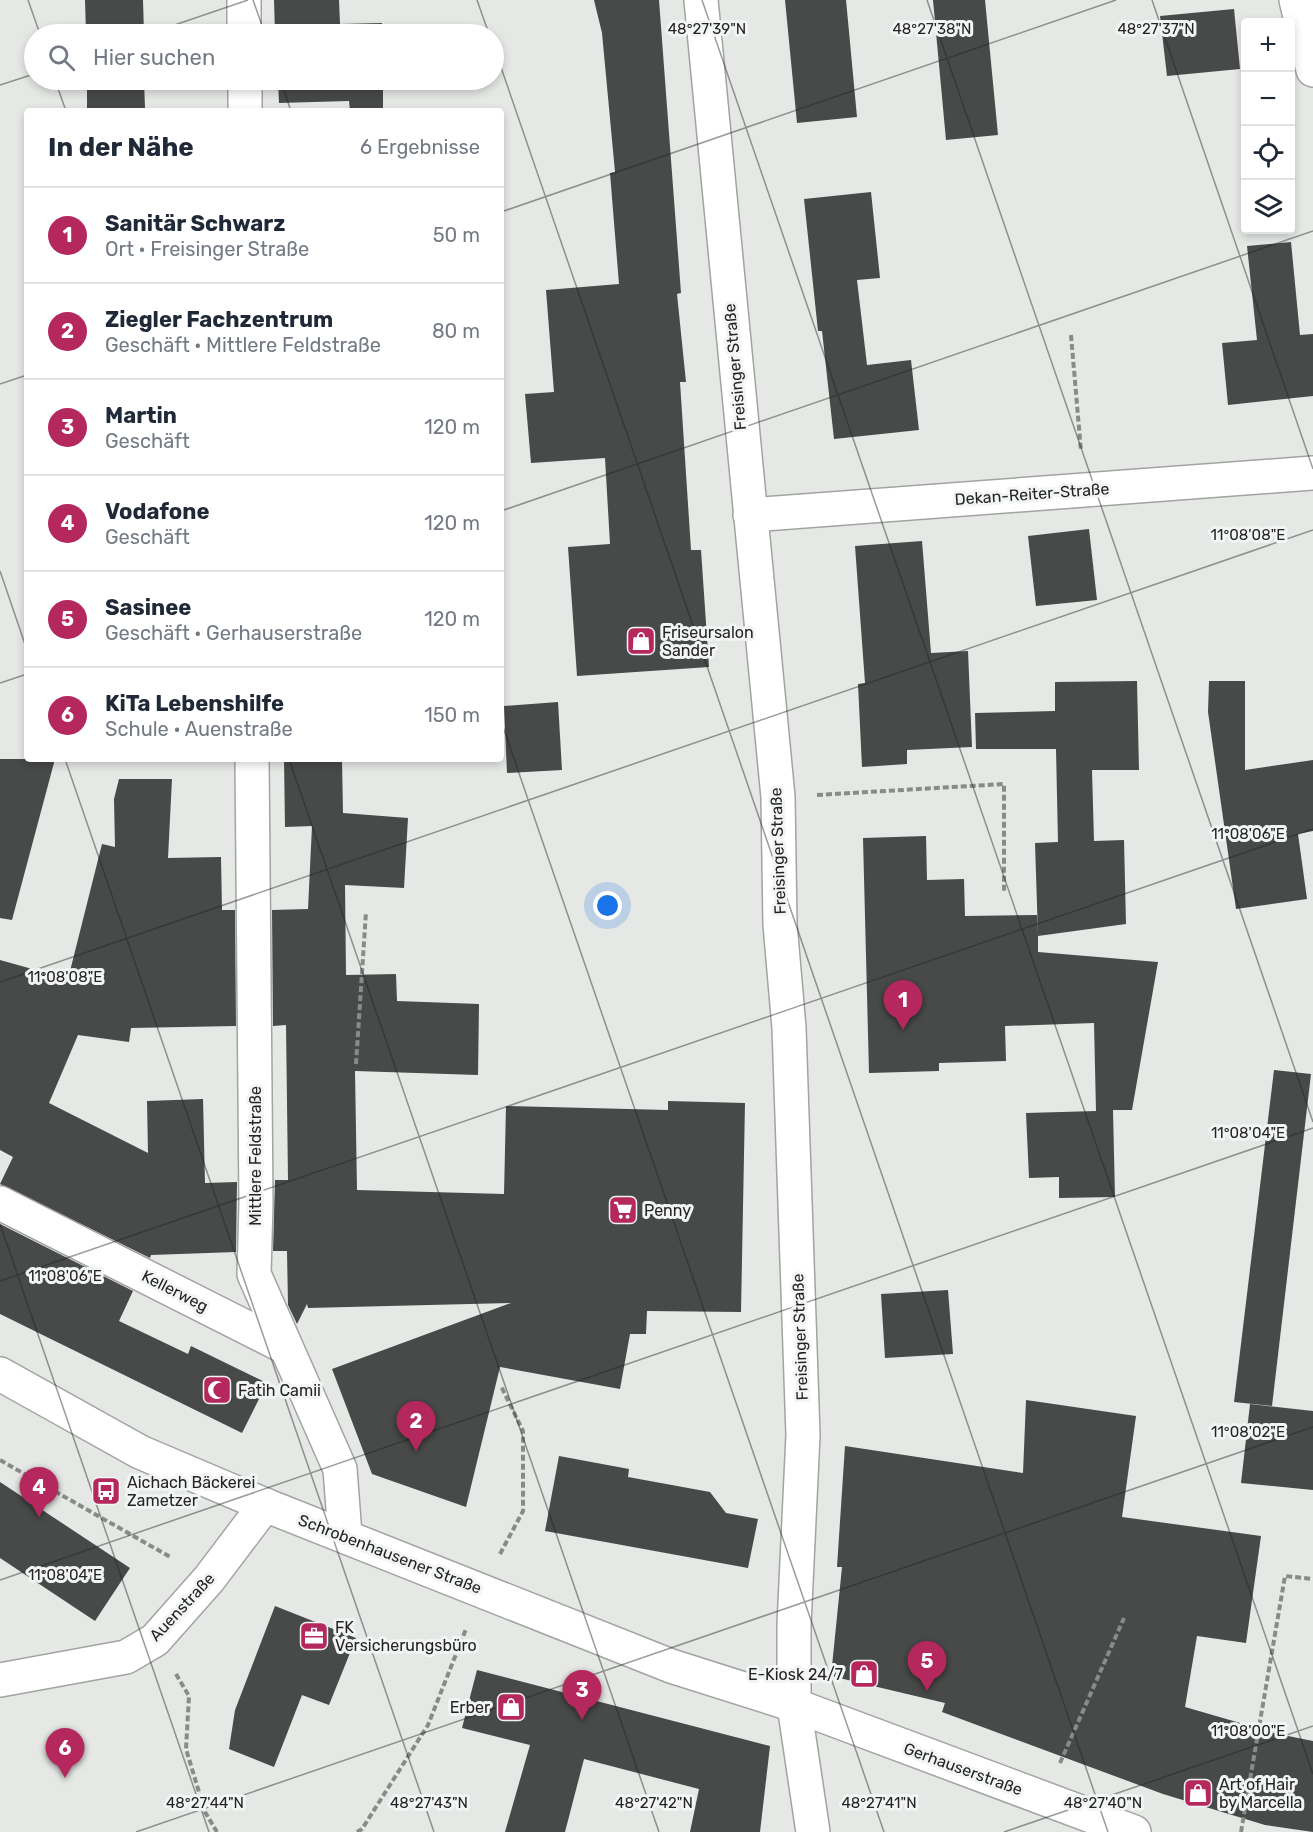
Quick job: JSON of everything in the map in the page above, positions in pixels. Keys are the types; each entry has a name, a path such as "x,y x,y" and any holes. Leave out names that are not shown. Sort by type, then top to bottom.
{"main road":[{"path":"244,0 244,24"},
{"name":"Freisinger Straße","path":"701,0 778,797 780,924 789,1028 803,1435 794,1625 794,1705 813,1832"},
{"path":"1296,0 1313,70"},
{"path":"245,90 245,108"},
{"name":"Dekan-Reiter-Straße","path":"750,515 1313,473"},
{"name":"Mittlere Feldstraße","path":"252,762 256,1204 254,1274 340,1469 345,1535"},
{"name":"Kellerweg","path":"0,1203 285,1347"},
{"name":"Schrobenhausener Straße","path":"0,1374 140,1452 265,1505 671,1666 794,1705"},
{"name":"Auenstraße","path":"0,1680 126,1657 156,1640 209,1579 265,1505"},
{"name":"Gerhauserstraße","path":"794,1705 1134,1832"}],"path":[{"path":"1071,335 1084,490"},
{"path":"778,797 1004,784 1004,893"},
{"path":"356,1064 366,912"},
{"path":"357,1832 362,1829 428,1725 482,1590 523,1511 523,1431 501,1386"},
{"path":"0,1460 209,1579"},
{"path":"1242,1832 1285,1575 1313,1579"},
{"path":"1044,1799 1124,1618"},
{"path":"156,1640 189,1696 186,1749 205,1812 217,1832"}],"building":[{"path":"85,0 143,0 144,24 86,24"},
{"path":"274,0 339,0 340,24 275,24"},
{"path":"594,0 659,0 681,293 677,294 686,382 680,382 691,550 701,550 709,667 577,676 568,547 610,544 605,458 531,463 525,394 554,392 546,290 619,284 610,173 615,172 602,33"},
{"path":"785,0 846,0 857,117 797,123"},
{"path":"933,0 985,0 998,135 946,140"},
{"path":"1234,9 1240,69 1167,76 1160,16"},
{"path":"87,90 144,90 145,108 87,108"},
{"path":"278,90 383,90 383,108 350,108 349,101 279,103"},
{"path":"871,192 880,278 857,280 867,365 911,360 919,430 834,439 822,331 818,331 804,199"},
{"path":"1291,242 1300,335 1313,334 1313,396 1228,405 1222,343 1257,340 1247,246"},
{"path":"1089,529 1097,600 1036,606 1028,536"},
{"path":"922,541 931,653 968,651 972,747 907,750 907,764 862,767 858,684 865,683 855,546"},
{"path":"1137,681 1139,770 1092,770 1094,841 1124,840 1126,924 1038,936 1035,843 1058,842 1056,749 976,749 975,713 1055,711 1055,682"},
{"path":"1209,681 1245,681 1245,770 1313,760 1313,831 1298,834 1307,899 1236,909 1208,712"},
{"path":"558,702 562,770 507,773 504,706"},
{"path":"0,759 54,762 12,920 0,918"},
{"path":"284,762 342,762 343,813 408,818 404,888 345,885 346,975 396,974 397,1001 479,1004 478,1075 355,1071 357,1190 504,1194 506,1106 668,1110 668,1101 745,1103 741,1312 647,1311 646,1334 630,1334 620,1389 500,1367 466,1507 372,1474 332,1369 511,1303 308,1308 307,1304 297,1324 288,1305 287,1251 273,1251 275,1180 288,1180 286,1025 273,1026 272,910 308,909 312,826 285,827"},
{"path":"119,779 172,779 168,858 221,857 222,910 235,910 236,1026 131,1028 129,1042 78,1035 49,1103 148,1153 147,1101 203,1099 205,1183 237,1182 236,1252 151,1255 150,1258 0,1184 13,1157 0,1150 0,960 68,979 102,844 115,847 114,799"},
{"path":"926,836 927,880 964,879 965,916 1037,915 1038,952 1158,962 1132,1110 1113,1110 1115,1197 1059,1198 1059,1177 1029,1178 1026,1113 1096,1111 1094,1023 1005,1026 1006,1061 939,1063 939,1071 869,1073 863,838"},
{"path":"1274,1070 1311,1074 1272,1406 1234,1402"},
{"path":"0,1224 133,1291 119,1321 188,1354 191,1346 267,1383 242,1433 0,1314"},
{"path":"948,1290 953,1354 885,1358 881,1294"},
{"path":"1026,1400 1136,1416 1122,1517 1261,1536 1246,1643 1197,1636 1185,1707 1278,1734 1313,1741 1313,1832 1265,1825 1163,1794 942,1712 945,1703 831,1676 842,1567 837,1567 845,1446 1023,1473"},
{"path":"1250,1404 1313,1411 1313,1490 1241,1483"},
{"path":"559,1456 629,1469 628,1477 710,1492 726,1513 758,1519 748,1568 545,1531"},
{"path":"0,1482 130,1568 95,1621 0,1558"},
{"path":"275,1606 356,1638 329,1705 302,1695 274,1767 229,1749 235,1710"},
{"path":"477,1670 770,1746 760,1832 690,1832 699,1789 584,1759 565,1832 505,1832 530,1745 462,1728"}],"place":[{"name":"Friseursalon Sander","path":"641,641"},
{"name":"Sanitär Schwarz","path":"903,1030"},
{"name":"Penny","path":"623,1210"},
{"name":"Fatih Camii","path":"217,1390"},
{"name":"Ziegler Fachzentrum","path":"416,1451"},
{"name":"Aichach Bäckerei Zametzer","path":"106,1491"},
{"name":"Vodafone","path":"39,1517"},
{"name":"FK Versicherungsbüro","path":"314,1636"},
{"name":"E-Kiosk 24/7","path":"864,1674"},
{"name":"Sasinee","path":"927,1691"},
{"name":"Erber","path":"511,1707"},
{"name":"Martin","path":"582,1720"},
{"name":"KiTa Lebenshilfe","path":"65,1778"},
{"name":"Art of Hair by Marcella","path":"1198,1793"}]}
